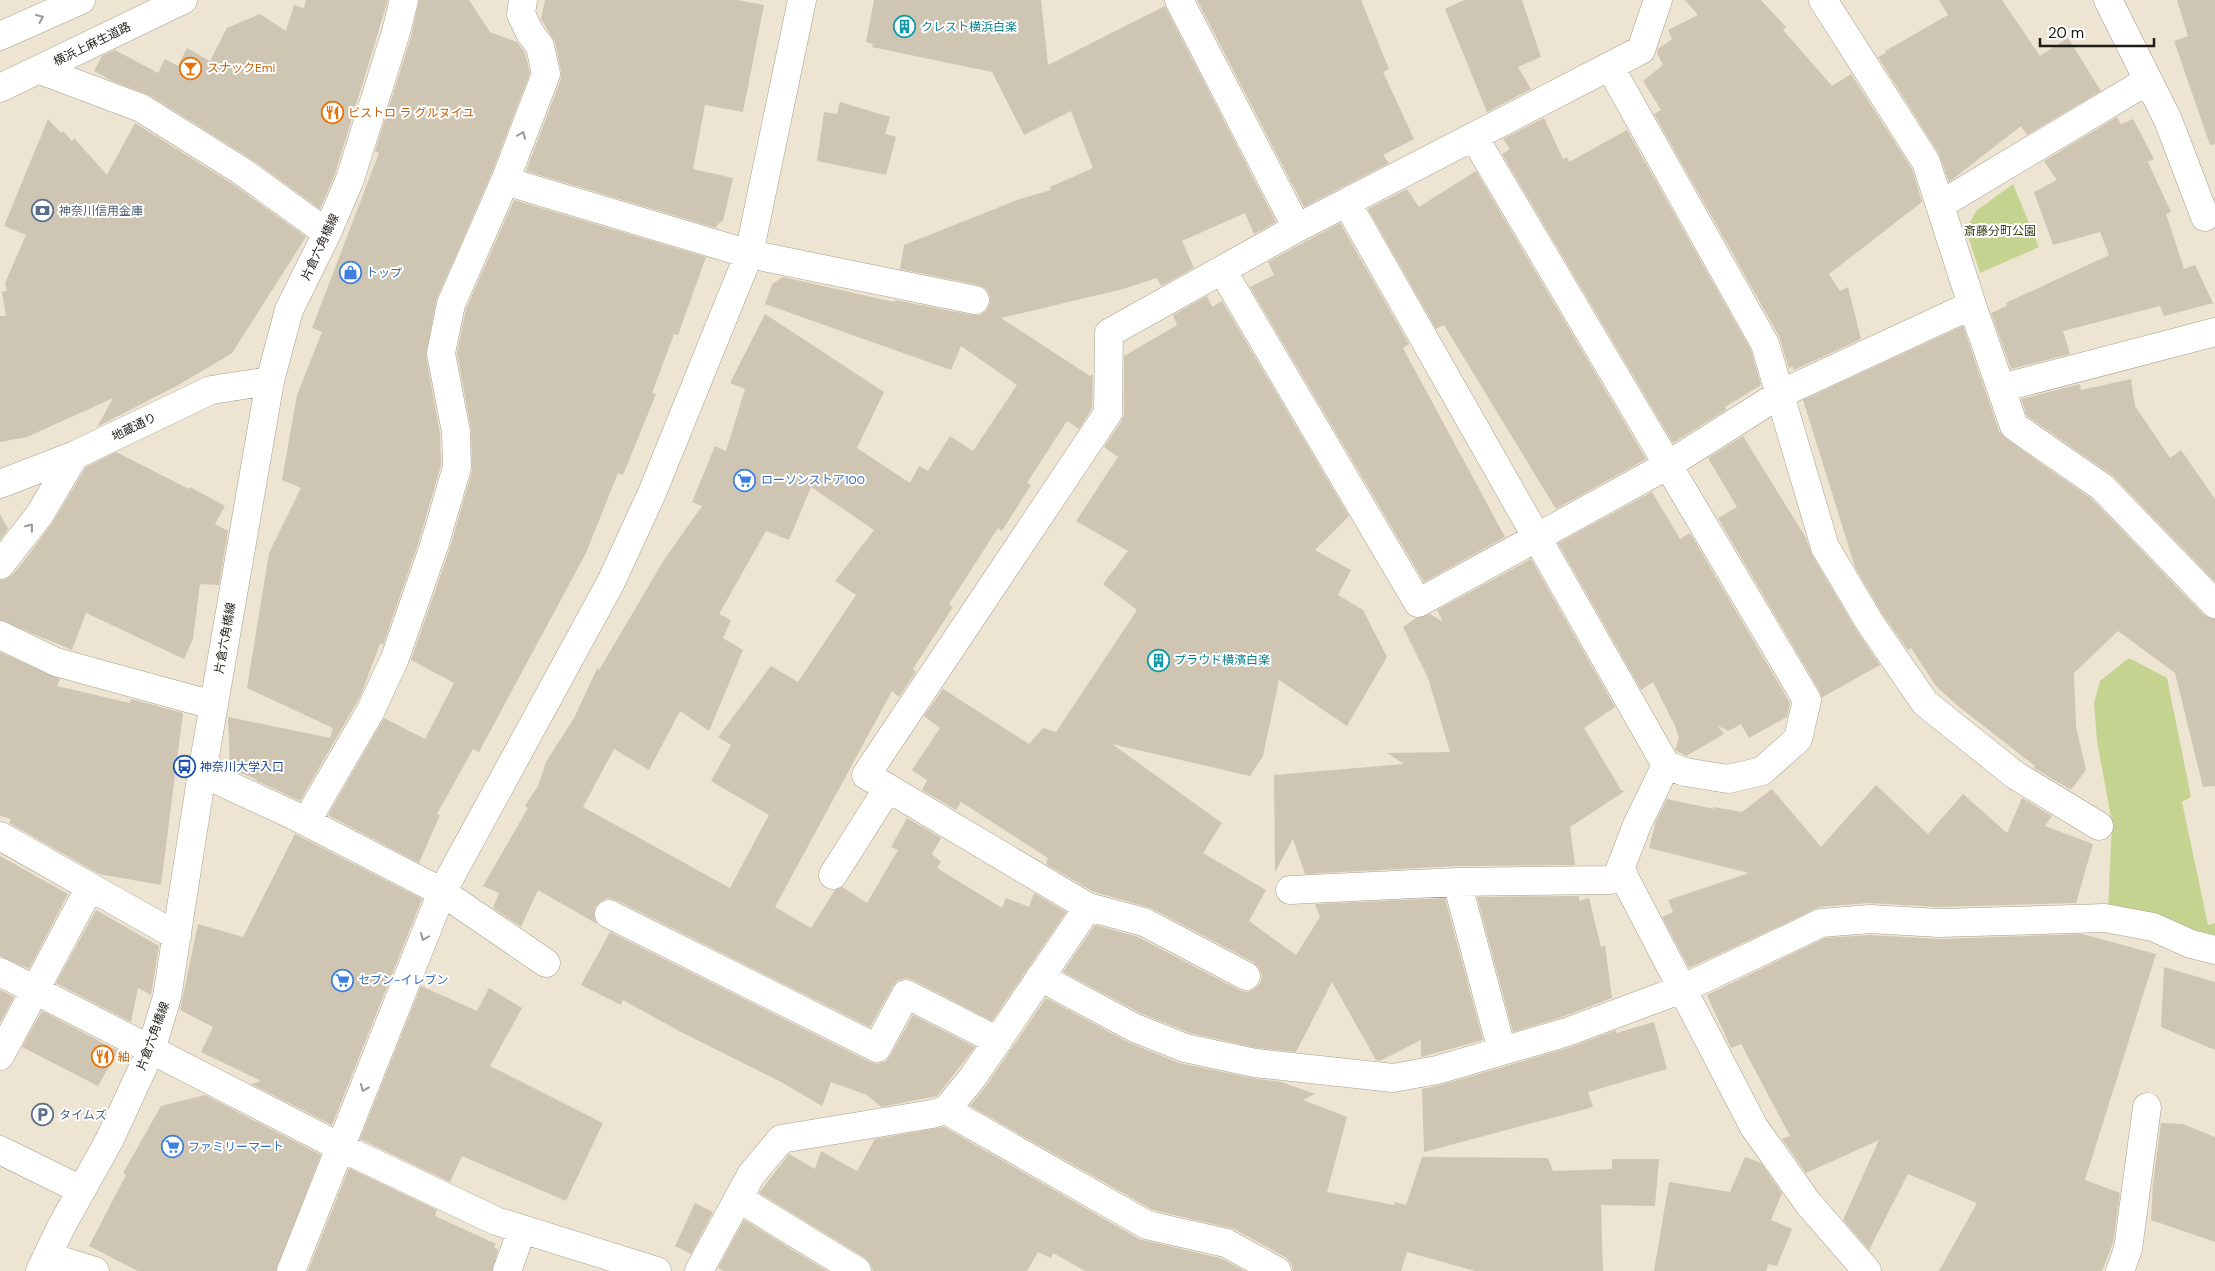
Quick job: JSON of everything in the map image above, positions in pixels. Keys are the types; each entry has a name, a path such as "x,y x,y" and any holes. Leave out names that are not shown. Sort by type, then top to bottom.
{"street":[{"path":"0,36 80,0"},
{"name":"横浜上麻生道路","path":"0,88 183,0"},
{"name":"片倉六角橋線","path":"44,1264 81,1190 110,1139 151,1050 167,997 202,773 270,381 289,310 327,233 350,179 396,32 404,0"},
{"path":"306,822 370,712 395,658 434,546 457,467 456,432 441,353 451,304 505,181 546,74 540,46 530,33 521,14 523,0"},
{"path":"291,1271 442,892 611,582 652,493 749,254 802,0"},
{"path":"1179,0 1297,228"},
{"path":"1246,976 1144,922 1088,907 866,775 1108,413 1109,333 1297,228 1642,50 1658,0"},
{"path":"2108,0 2168,120 2205,217"},
{"path":"1830,3 1926,162 1972,305 2014,426 2102,487 2215,604"},
{"path":"1610,67 1765,344 1824,547 1870,623 1925,703 2015,776 2099,826"},
{"path":"40,70 141,108 240,170 327,233"},
{"path":"1940,205 2147,81"},
{"path":"1347,202 1666,766 1685,772 1728,779 1762,771 1798,739 1807,700 1474,137"},
{"path":"505,181 749,254 975,300"},
{"path":"1222,270 1418,603 1668,465 1780,394 1972,305"},
{"path":"2001,388 2215,332"},
{"name":"地蔵通り","path":"0,484 75,455 211,390 270,381"},
{"path":"0,565 40,514 75,455"},
{"path":"0,635 56,662 214,705"},
{"path":"1666,766 1637,825 1620,869 1754,1127 1808,1203 1867,1271"},
{"path":"202,773 306,822 442,892 546,963"},
{"path":"833,875 888,788"},
{"path":"0,836 177,936"},
{"path":"1290,890 1457,882 1609,880 1624,875"},
{"path":"1457,882 1502,1051"},
{"path":"0,1056 90,887"},
{"path":"699,1271 750,1175 781,1139 932,1114 946,1110 973,1077 1088,907"},
{"path":"609,914 877,1048 906,994 998,1041"},
{"path":"1040,977 1135,1028 1184,1048 1256,1063 1393,1078 1437,1070 1567,1032 1682,989 1821,923 1870,918 1939,923 2105,918 2153,927 2191,944 2215,950"},
{"path":"0,972 340,1147 496,1222 657,1271"},
{"path":"2120,1271 2128,1248 2147,1107"},
{"path":"946,1110 1147,1225 1226,1243 1277,1271"},
{"path":"0,1150 81,1190"},
{"path":"738,1198 857,1271"},
{"path":"507,1271 522,1230"},
{"path":"44,1264 95,1271"}],"green space":[{"name":"斎藤分町公園","path":"2013,184 2039,247 1980,273 1966,230 1976,211"},
{"path":"2129,658 2167,678 2191,797 2182,802 2208,925 2215,923 2215,939 2108,909 2112,823 2097,741 2094,703 2100,681"}],"building":[{"path":"306,0 388,0 335,174 320,209 248,157 149,95 112,81 94,71 102,56 115,50 158,73 165,59 178,66 187,48 210,61 227,28 260,14 286,31 294,5 304,8"},
{"path":"419,0 469,0 490,32 517,42 525,53 530,73 491,175 436,301 426,356 440,434 441,465 419,541 383,645 380,643 361,695 300,801 256,779 230,769 228,717 330,738 333,728 247,688 269,553 301,488 282,480 297,395 322,332 312,328 379,153 375,151 411,37"},
{"path":"545,0 737,0 764,5 743,112 705,105 693,169 733,178 723,221 716,228 526,171 561,79 555,42 541,19"},
{"path":"874,0 1041,0 1048,65 1165,6 1276,222 1254,234 1245,213 1182,241 1194,268 1161,286 1157,278 1123,289 1001,318 1090,376 1093,374 1092,408 1079,429 1067,421 1027,483 1031,485 1002,531 998,528 949,604 953,607 913,669 916,672 899,697 892,691 775,907 811,928 835,890 842,887 867,903 898,850 891,847 907,818 941,838 932,854 941,862 937,868 1002,908 1006,898 1029,907 1034,893 1066,912 992,1021 913,980 905,978 897,981 893,986 870,1027 616,900 608,898 601,901 595,907 594,915 597,924 538,890 521,927 493,908 499,893 483,886 528,808 525,806 538,786 546,762 574,718 597,669 599,670 664,560 702,506 692,502 715,446 726,451 745,389 730,383 765,314 884,392 857,448 910,483 919,466 928,471 950,436 973,451 1017,385 961,346 951,370 765,304 772,284 783,277 895,302 895,300 980,315 987,310 990,303 990,296 986,289 978,285 900,269 904,245 1020,199 1051,190 1050,187 1093,168 1071,111 1024,135 992,72 872,47 873,44 866,42","holes":["811,487 874,530 835,581 856,595 798,682 771,666 718,737 731,745 711,781 769,815 730,888 583,807 614,749 649,770 680,711 709,731 743,650 723,638 731,620 719,614 766,531 789,540"]},
{"path":"1197,0 1361,0 1389,69 1383,72 1414,139 1383,155 1389,163 1304,207"},
{"path":"1464,0 1522,0 1541,57 1518,67 1531,89 1487,112 1445,9"},
{"path":"1685,0 1761,0 1786,27 1783,30 1832,86 1851,74 1912,169 1922,202 1829,274 1840,291 1848,287 1861,339 1794,370 1792,366 1789,369 1779,336 1654,114 1661,110 1643,81 1663,65 1657,53 1658,49 1672,39 1668,30 1698,15"},
{"path":"1939,0 2002,0 2040,56 2068,38 2101,91 2027,135 2021,126 1949,182 1939,154 1878,57 1886,53 1885,51 1948,15"},
{"path":"2177,0 2215,0 2215,144 2210,145 2174,41 2188,36"},
{"path":"840,102 890,117 885,134 896,137 886,175 817,161 824,112 837,114"},
{"path":"2117,117 2121,124 2133,119 2154,159 2148,162 2171,212 2166,214 2184,269 2195,265 2213,303 2164,316 2160,306 2063,331 2070,354 2011,369 1991,313 2007,306 2006,303 2109,255 2100,232 2053,245 2034,192 2057,180 2044,161"},
{"path":"1544,118 1563,159 1567,157 1569,162 1627,130 1751,350 1761,385 1725,407 1726,410 1673,443 1502,154 1510,149 1503,139"},
{"path":"48,119 61,133 63,131 72,141 74,138 107,175 135,123 231,183 306,237 232,353 180,384 97,427 113,398 27,437 0,442 0,316 6,316 2,292 7,291 5,283 26,235 4,226"},
{"path":"1476,171 1646,459 1556,509 1444,325 1436,329 1368,209 1407,189 1419,207"},
{"path":"514,200 706,257 678,335 674,334 652,393 656,394 623,475 618,473 586,553 479,752 473,749 437,814 440,815 419,863 328,815 384,718 425,739 454,683 411,660 449,551 472,471 471,429 457,353 466,309"},
{"path":"1340,223 1409,344 1403,348 1505,537 1424,582 1250,287 1274,275 1268,262"},
{"path":"1207,296 1212,307 1222,301 1349,516 1315,550 1351,570 1338,595 1363,610 1387,657 1347,726 1279,680 1263,756 1250,776 1112,744 1222,823 1203,853 1266,890 1249,921 1296,955 1320,917 1315,904 1445,898 1483,1040 1421,1057 1421,1040 1380,1061 1376,1060 1332,982 1296,1052 1257,1048 1190,1033 1142,1014 1063,972 1095,925 1138,937 1239,990 1247,992 1254,989 1260,984 1262,976 1259,968 1253,962 1151,908 1094,892 1046,864 1048,858 961,802 956,810 922,790 927,780 912,770 940,728 924,716 943,689 1029,744 1043,728 1056,732 1137,610 1103,584 1128,551 1076,521 1118,457 1104,447 1121,422 1124,414 1124,356 1177,325 1173,315"},
{"path":"1963,326 1999,431 2005,438 2092,499 2204,615 2215,619 2215,786 2203,787 2175,673 2118,631 2074,673 2076,727 2086,770 2071,790 2034,768 2035,766 1958,706 1936,686 1911,648 1908,650 1883,615 1855,567 1803,400"},
{"path":"2131,379 2135,406 2170,458 2181,450 2215,499 2215,582 2113,476 2027,416 2021,399 2080,384 2081,390"},
{"path":"1743,436 1806,538 1812,555 1857,631 1880,665 1821,698 1820,692 1718,518 1737,507 1708,458"},
{"path":"116,452 225,506 215,524 228,531 219,585 200,584 193,639 184,659 86,613 72,650 0,620 0,580 12,575 24,561 53,522 86,467"},
{"path":"1652,492 1680,539 1690,533 1790,703 1787,717 1749,738 1741,724 1729,731 1718,726 1724,734 1686,756 1675,750 1679,738 1653,682 1641,690 1558,543"},
{"path":"0,514 8,529 0,540"},
{"path":"1531,559 1615,707 1584,728 1621,790 1625,791 1570,827 1575,865 1456,866 1305,874 1293,839 1275,872 1274,775 1404,764 1387,753 1450,752 1428,678 1403,627 1416,618 1430,614 1443,622 1437,610"},
{"path":"0,652 60,679 57,686 130,703 131,699 183,713 161,885 99,874 9,823 11,819 0,816"},
{"path":"1876,785 1928,834 1963,794 2007,833 2022,798 2052,816 2045,826 2093,844 2076,903 1939,907 1869,903 1820,907 1689,968 1662,917 1673,912 1668,900 1749,873 1649,848 1656,821 1667,799 1714,809 1713,807 1742,812 1772,789 1821,847"},
{"path":"295,834 422,899 332,1125 251,1084 261,1081 201,1052 213,1027 180,1010 198,924 243,937"},
{"path":"0,856 68,894 29,969 0,956"},
{"path":"1579,896 1579,901 1589,898 1601,947 1605,945 1612,998 1562,1017 1513,1032 1477,897"},
{"path":"96,910 159,946 151,995 138,988 131,1022 56,983"},
{"path":"610,932 870,1062 878,1064 886,1061 913,1015 975,1047 937,1096 881,1107 867,1095 831,1082 822,1106 781,1082 681,1032 623,1000 621,1005 581,985"},
{"path":"2082,934 2156,954 2085,1180 2120,1193 2113,1243 2102,1271 1939,1271 1977,1203 1908,1174 1869,1250 1843,1220 1879,1140 1806,1173 1782,1139 1790,1136 1741,1044 1731,1048 1707,995 1825,938 1870,935 1939,939"},
{"path":"2164,967 2215,982 2215,1050 2161,1027"},
{"path":"421,986 477,1011 489,988 522,1008 490,1066 603,1123 566,1201 462,1156 450,1182 360,1139"},
{"path":"0,990 14,997 0,1023"},
{"path":"1046,998 1128,1042 1179,1063 1281,1082 1315,1094 1303,1100 1347,1117 1327,1192 1394,1205 1395,1202 1406,1205 1422,1157 1548,1158 1553,1171 1612,1169 1612,1159 1659,1159 1655,1206 1601,1205 1603,1271 1475,1271 1407,1252 1401,1271 1293,1271 1291,1263 1285,1257 1234,1229 1153,1210 970,1106 986,1086"},
{"path":"42,1011 118,1051 98,1086 22,1047"},
{"path":"1654,1022 1667,1069 1588,1092 1593,1107 1424,1152 1422,1089 1571,1047 1616,1030 1616,1033"},
{"path":"205,1095 321,1155 276,1271 138,1271 89,1246 126,1175 123,1173 161,1106"},
{"path":"2161,1123 2183,1124 2215,1137 2215,1242 2151,1220 2153,1183"},
{"path":"944,1127 1139,1239 1220,1258 1245,1271 1085,1271 1053,1253 1051,1258 1038,1252 1027,1271 873,1271 870,1263 865,1258 759,1193 789,1154 815,1169 821,1151 857,1171 875,1139"},
{"path":"1745,1157 1761,1163 1782,1193 1771,1220 1792,1229 1777,1266 1768,1264 1766,1271 1654,1271 1669,1182 1730,1192"},
{"path":"349,1168 437,1210 435,1216 496,1244 494,1247 498,1250 492,1271 308,1271"},
{"path":"695,1203 713,1212 691,1254 675,1246"},
{"path":"744,1220 827,1271 724,1271 718,1268"}],"place":[{"name":"クレスト横浜白楽","path":"905,27"},
{"name":"スナックEmi","path":"191,68"},
{"name":"ビストロ ラ グルヌイユ","path":"332,113"},
{"name":"神奈川信用金庫","path":"43,211"},
{"name":"トップ","path":"350,273"},
{"name":"ローソンストア100","path":"745,480"},
{"name":"プラウド横濱白楽","path":"1158,660"},
{"name":"神奈川大学入口","path":"184,767"},
{"name":"セブン-イレブン","path":"342,980"},
{"name":"紬","path":"102,1057"},
{"name":"タイムズ","path":"43,1115"},
{"name":"ファミリーマート","path":"172,1147"}]}
